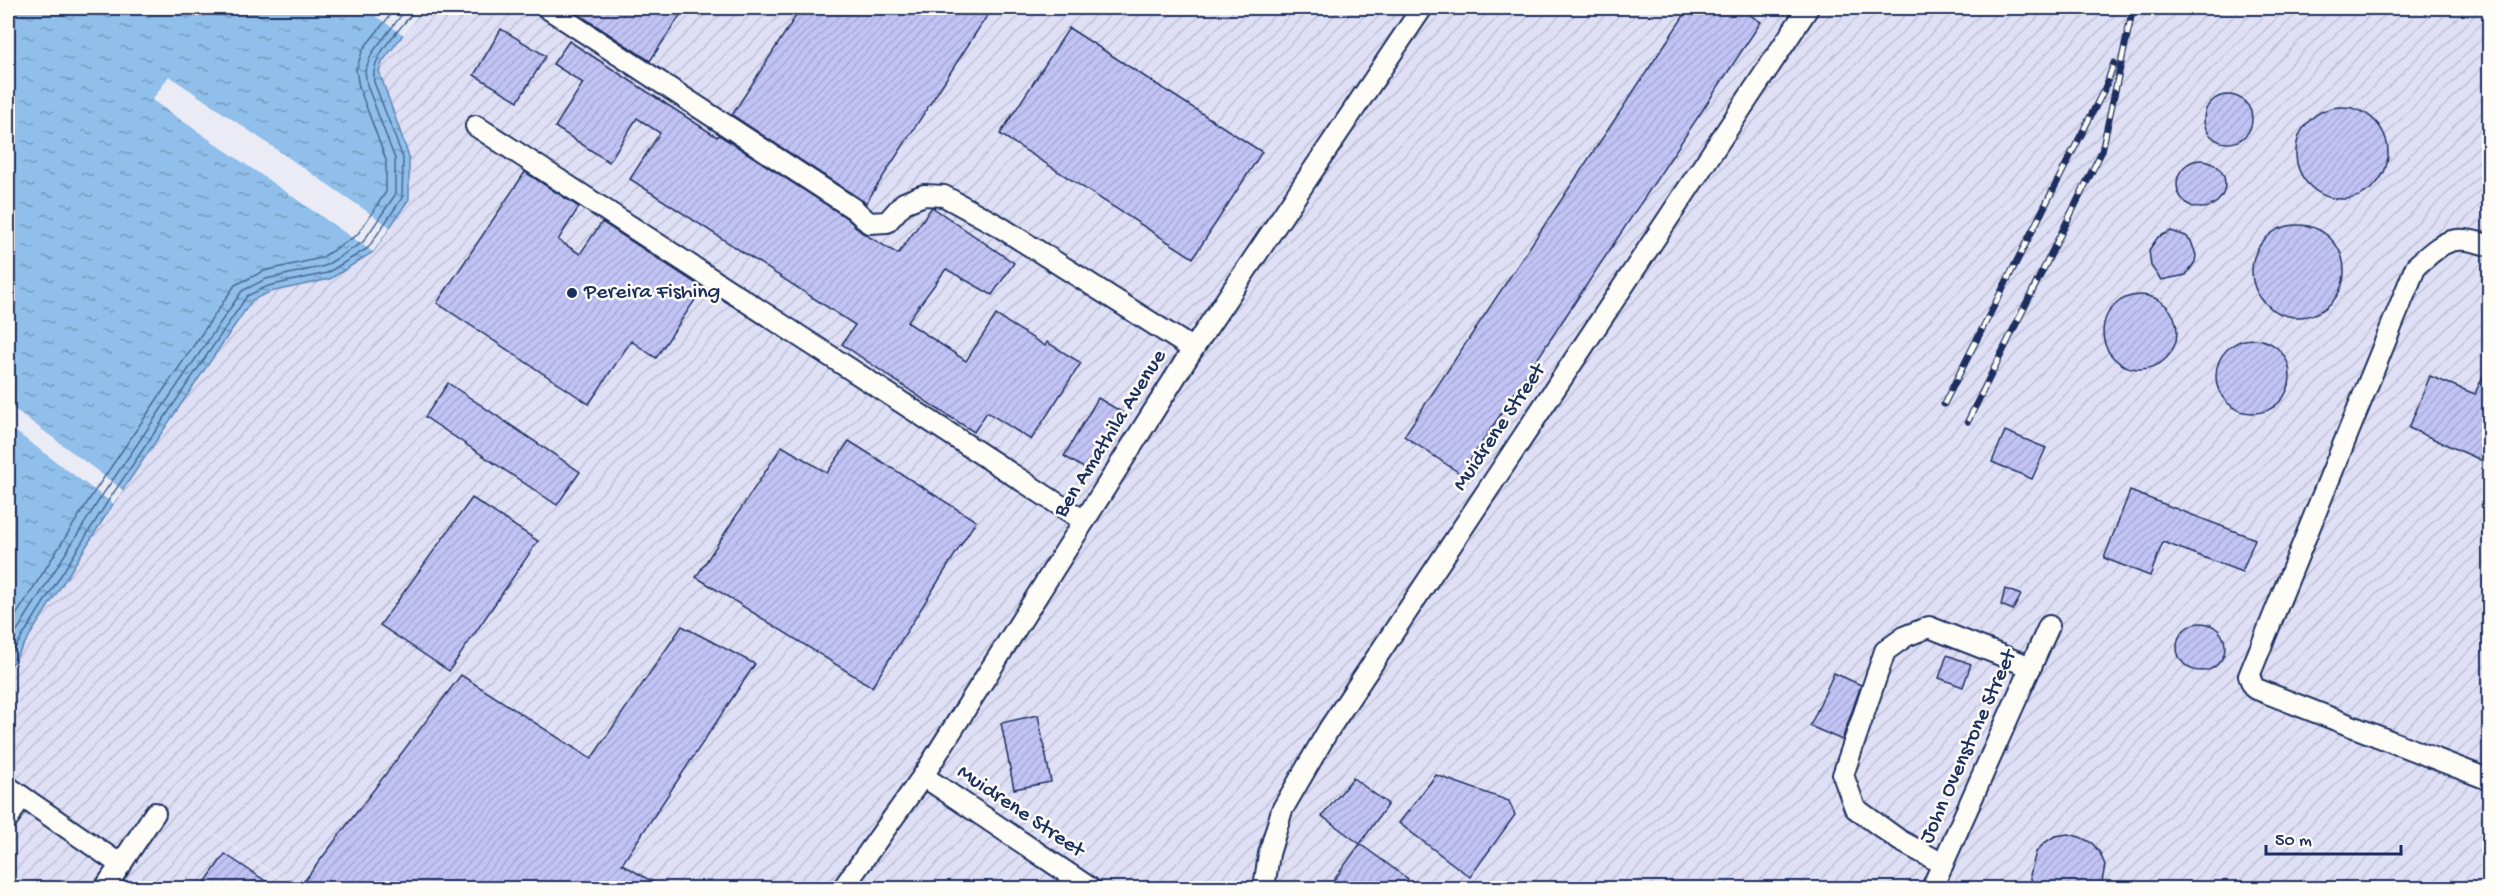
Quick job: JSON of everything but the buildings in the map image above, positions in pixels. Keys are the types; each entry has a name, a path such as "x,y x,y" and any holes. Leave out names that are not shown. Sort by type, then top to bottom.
{"street":[{"path":"547,8 844,203 869,223 887,222 904,203 924,195 944,196 997,225 1193,349"},
{"name":"Ben Amathila Avenue","path":"843,888 923,776 1193,349 1422,8"},
{"name":"Muidrene Street","path":"1264,888 1269,854 1282,810 1329,729 1808,8"},
{"path":"476,126 1084,521"},
{"path":"2490,246 2472,240 2446,241 2416,266 2249,676 2254,688 2490,780"},
{"name":"John Ovenstone Street","path":"1932,888 2049,626"},
{"path":"1943,864 1899,840 1855,808 1843,775 1885,651 1906,636 1929,627 2031,667"},
{"name":"Muidrene Street","path":"923,776 1090,888"},
{"path":"8,819 14,791 121,865"},
{"path":"105,888 155,813"}],"shaded area":[{"path":"423,8 2489,8 2489,888 296,888 138,782 293,888 8,888 8,670 113,504 252,300 270,292 330,279 373,252 409,199 379,71 383,61"}],"water":[{"path":"8,8 423,8 383,61 379,71 409,157 409,199 373,252 330,279 270,292 252,300 113,504 8,670"}],"pier":[{"path":"363,8 410,8 419,14 404,35"},
{"path":"169,76 390,227 373,252 152,100"},
{"path":"13,408 123,490 113,504 8,426 8,415"}],"railway":[{"path":"1968,421 2102,151 2133,8"},
{"path":"1944,404 2106,86 2114,63"}],"place":[{"name":"Pereira Fishing","path":"572,293"}]}
